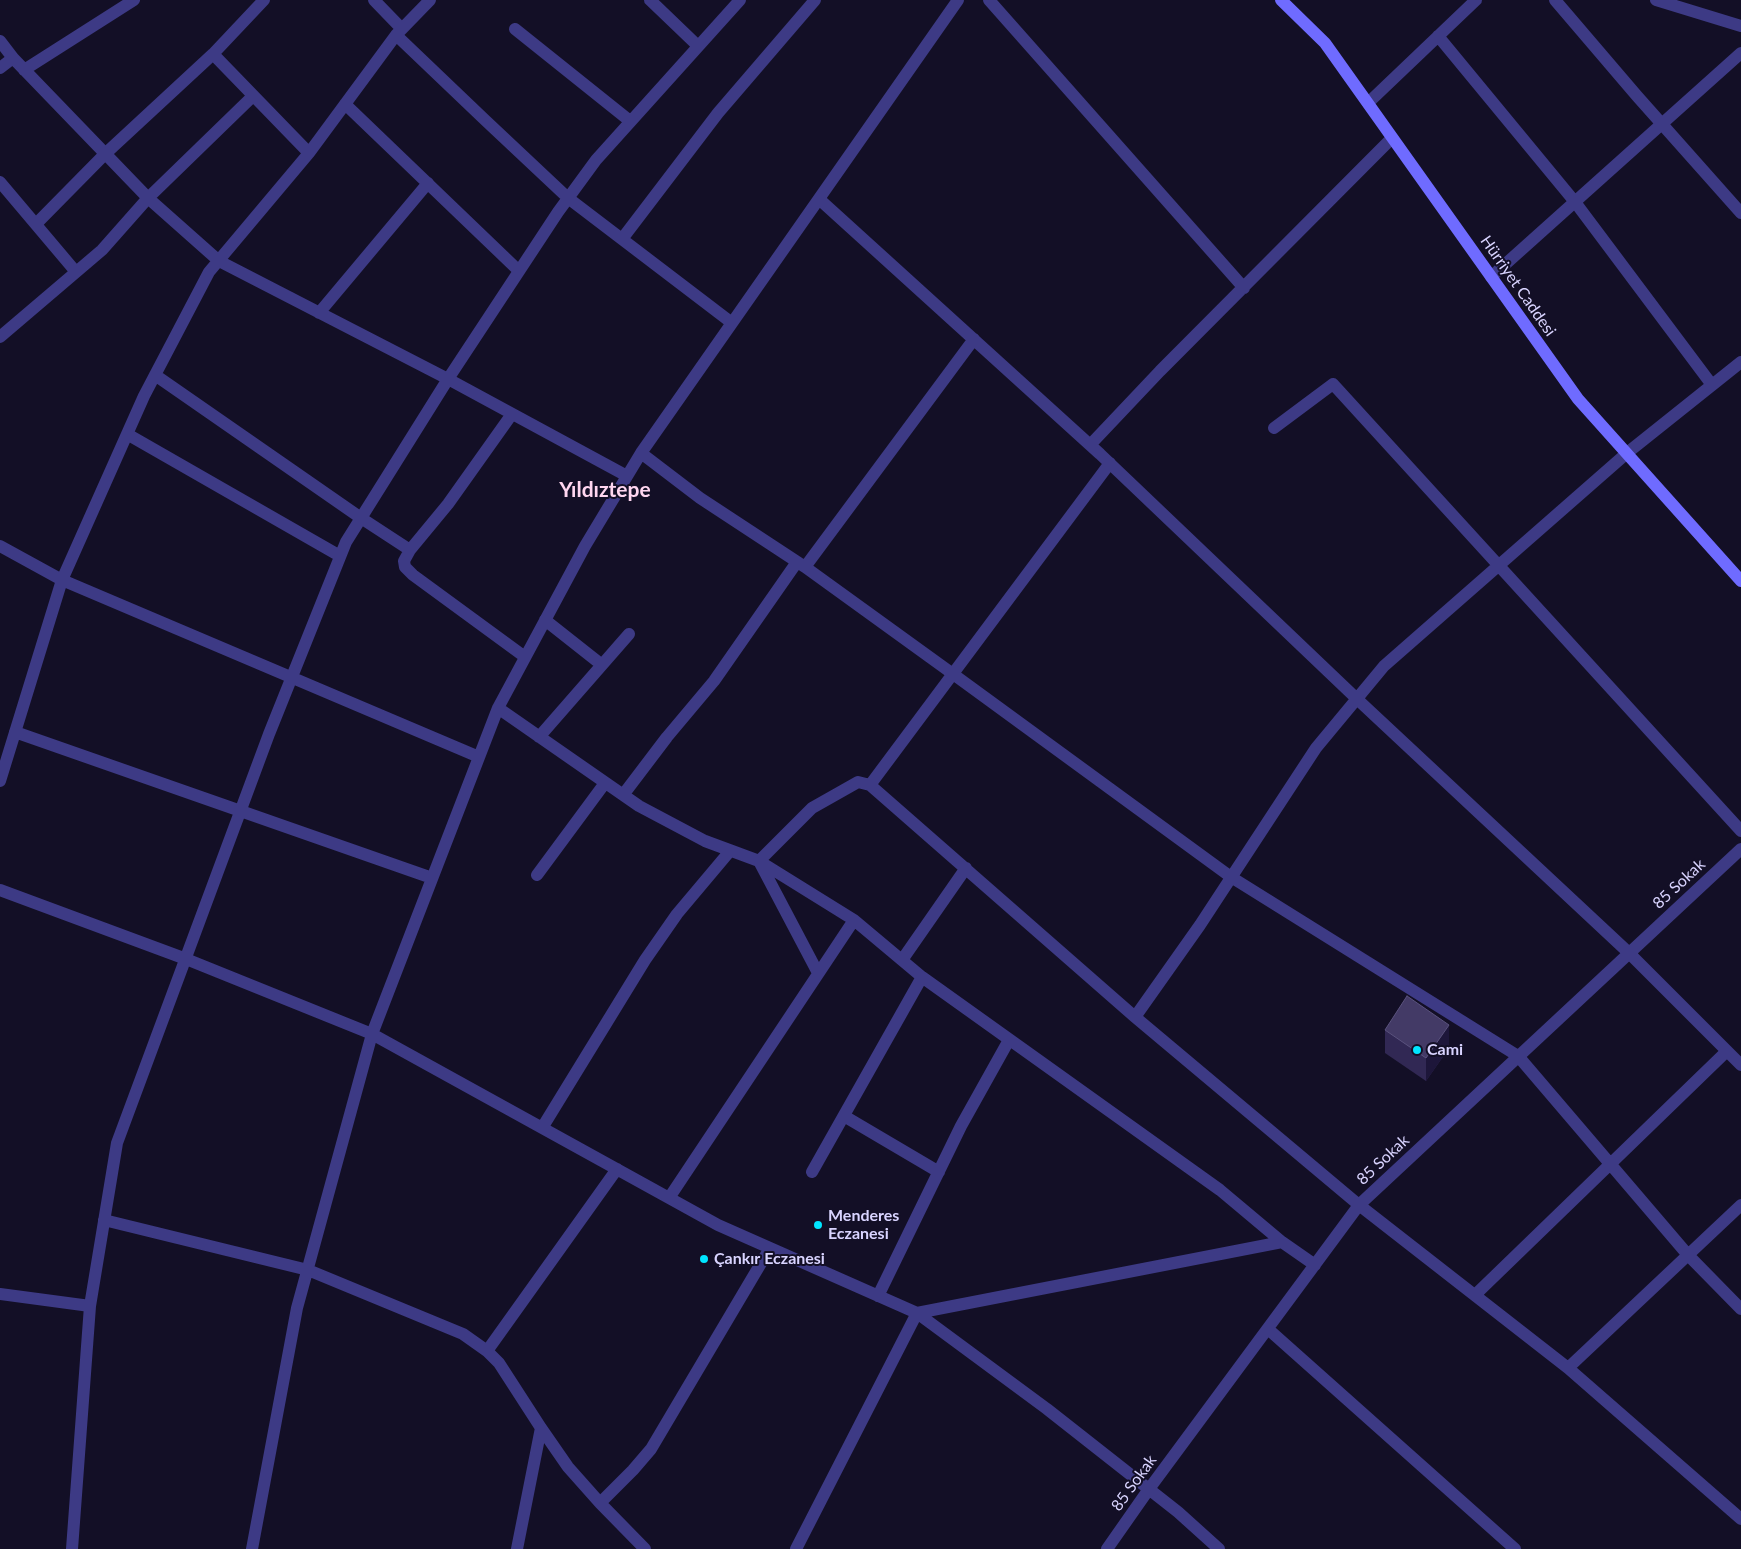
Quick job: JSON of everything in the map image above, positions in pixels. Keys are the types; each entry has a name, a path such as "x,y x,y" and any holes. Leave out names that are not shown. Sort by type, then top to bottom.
{"street":[{"path":"24,70 134,0"},
{"path":"36,224 106,154 212,54 264,0"},
{"path":"374,0 399,32 485,120 568,198 732,324"},
{"path":"0,781 62,580 155,375 209,272 309,153 399,32 430,0"},
{"path":"650,0 698,46"},
{"path":"72,1549 90,1306 117,1143 240,812 346,542 448,379 568,198 596,160 740,0"},
{"path":"622,239 718,113 815,0"},
{"path":"252,1549 297,1308 372,1034 498,708 585,546 641,453 958,0"},
{"path":"989,0 1244,288"},
{"name":"Hürriyet Caddesi","path":"1281,0 1325,43 1578,399 1741,581"},
{"path":"1368,103 1476,0"},
{"path":"1555,0 1741,213"},
{"path":"1656,0 1741,26"},
{"path":"514,29 630,121"},
{"path":"1438,36 1575,202 1712,385"},
{"path":"0,41 12,58 148,198 218,261 448,379 627,476"},
{"path":"1491,277 1741,53"},
{"path":"212,54 309,153"},
{"path":"0,68 12,58"},
{"path":"2,332 102,250 148,198 253,96"},
{"path":"345,104 519,271"},
{"path":"1090,445 1160,371 1392,138"},
{"path":"0,182 76,272"},
{"path":"319,313 428,183"},
{"path":"819,199 1110,463 1357,699 1629,953 1741,1066"},
{"path":"623,795 667,737 714,681 974,339"},
{"path":"1135,1017 1200,924 1316,748 1384,666 1627,453 1741,362"},
{"path":"155,375 410,550"},
{"path":"1274,428 1333,384 1741,830"},
{"path":"512,414 448,504 404,560 405,567 413,575 526,657"},
{"path":"127,434 340,556"},
{"path":"641,453 700,498 801,565 953,674 1231,877 1518,1056 1688,1255 1741,1309"},
{"path":"870,785 1110,463"},
{"path":"0,546 62,580 479,757"},
{"path":"545,620 602,665"},
{"path":"539,737 629,634"},
{"path":"498,708 639,806 704,841 759,861 854,920 922,976 1220,1190 1282,1242 1315,1265"},
{"path":"15,732 432,878"},
{"path":"759,861 812,808 858,782 870,785 1135,1017 1359,1205 1568,1368 1741,1519"},
{"path":"537,875 605,783"},
{"name":"85 Sokak","path":"1106,1549 1359,1205 1741,849"},
{"path":"542,1128 645,960 677,914 730,851"},
{"path":"759,861 818,973"},
{"path":"902,960 966,868"},
{"path":"0,890 186,959 372,1034 718,1225 917,1313 1047,1409 1178,1512 1218,1549"},
{"path":"669,1198 854,920"},
{"path":"812,1172 922,976"},
{"path":"878,1296 961,1126 1009,1040"},
{"path":"1475,1295 1727,1051"},
{"path":"844,1116 939,1172"},
{"path":"487,1351 617,1169"},
{"path":"1568,1368 1741,1205"},
{"path":"104,1220 308,1270 463,1334 487,1351 508,1375 568,1467 600,1503 646,1549"},
{"path":"917,1313 1282,1242"},
{"path":"600,1503 651,1449 770,1248"},
{"path":"0,1294 90,1306"},
{"path":"796,1549 917,1313"},
{"path":"1268,1329 1515,1549"},
{"path":"518,1549 541,1428"}],"building":[{"path":"1407,996 1449,1025 1426,1058 1385,1030"}],"place":[{"name":"Cami","path":"1417,1050"},
{"name":"Menderes Eczanesi","path":"818,1225"},
{"name":"Çankır Eczanesi","path":"704,1259"}],"district":[{"name":"Yıldıztepe","path":"605,490"}]}
